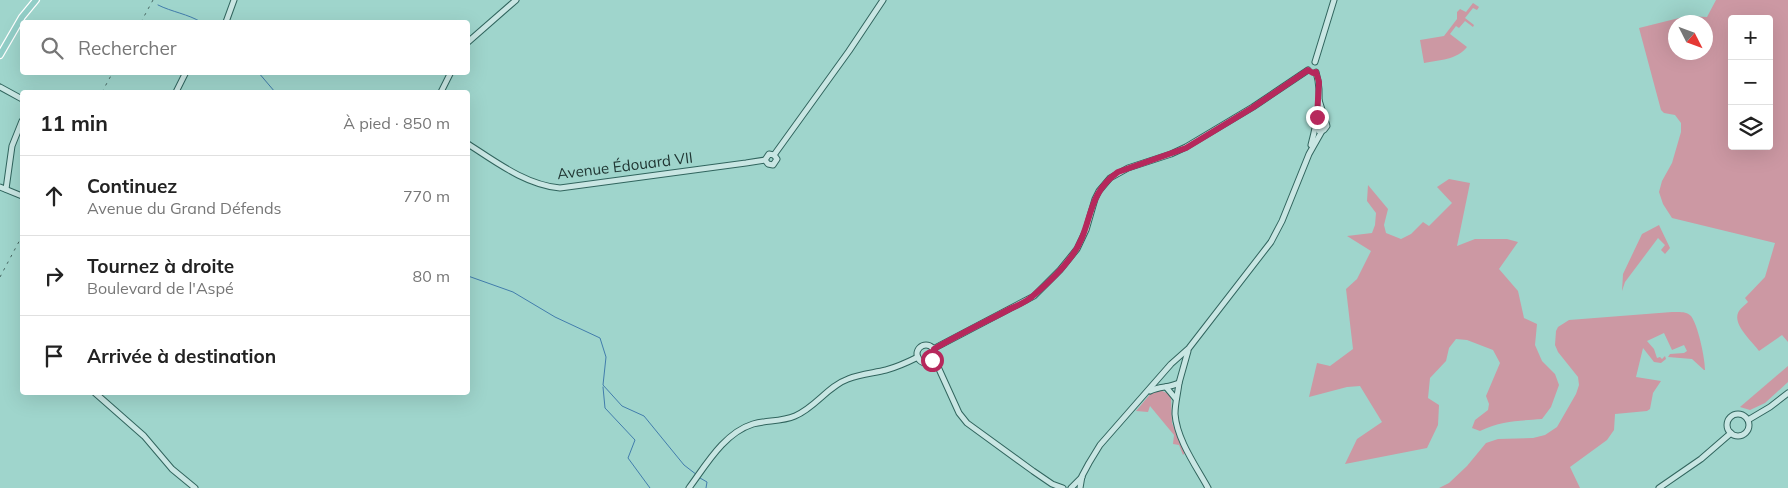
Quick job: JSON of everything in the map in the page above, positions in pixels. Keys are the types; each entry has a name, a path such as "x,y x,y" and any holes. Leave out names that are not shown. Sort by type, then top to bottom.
{"main road":[{"path":"0,55 24,13 36,0"}],"street":[{"path":"227,20 234,0"},
{"path":"470,40 516,0"},
{"name":"Avenue Édouard VII","path":"774,155 850,51 883,0"},
{"path":"1315,62 1334,0"},
{"path":"934,349 1034,296 1060,270 1077,249 1086,230 1095,199 1110,178 1128,168 1186,148 1252,108 1308,70 1310,63 1315,62"},
{"path":"1309,154 1316,125 1319,97 1319,82 1316,72 1319,66 1315,62"},
{"path":"1308,70 1313,73 1316,72"},
{"path":"177,90 184,75"},
{"path":"442,90 450,75"},
{"path":"0,87 20,98"},
{"path":"1071,488 1082,476 1100,446 1169,367 1189,348 1276,233 1309,154 1325,129 1326,122 1319,97"},
{"path":"1316,125 1321,120 1326,122"},
{"path":"1316,125 1322,131"},
{"path":"20,126 12,146 3,188 20,195"},
{"name":"Avenue Édouard VII","path":"470,145 508,169 537,184 560,188 765,160"},
{"name":"Avenue Édouard VII","path":"765,160 767,155 774,155"},
{"name":"Avenue Édouard VII","path":"765,160 768,164 773,165 777,159 774,155"},
{"path":"918,357 918,350 923,345 928,345 934,349"},
{"path":"1189,348 1180,373 1176,399 1176,422 1208,488"},
{"path":"934,349 934,358 959,413 967,423 1053,486 1063,488"},
{"path":"918,357 924,362 930,362 934,358"},
{"path":"689,488 722,446 741,429 754,424 786,419 797,415 848,379 888,370 918,357"},
{"path":"1169,367 1178,369 1180,373"},
{"path":"1161,376 1161,381 1176,399"},
{"path":"1148,392 1156,388 1179,383"},
{"path":"1748,420 1770,407 1788,393"},
{"path":"97,395 144,436 172,469 195,488"},
{"path":"1740,414 1748,420 1749,429 1745,434 1736,436 1731,433 1728,426 1731,417 1740,414"},
{"path":"1659,488 1701,459 1731,433"},
{"path":"1080,488 1082,476"}],"shaded area":[{"path":"1716,0 1788,0 1788,342 1782,335 1759,351 1740,327 1737,316 1748,302 1745,298 1765,277 1775,243 1672,218 1663,204 1659,192 1662,181 1672,163 1681,132 1681,123 1675,115 1664,113 1661,110 1639,28 1668,21 1668,60 1713,60 1713,15 1708,15"},
{"path":"1473,3 1479,7 1477,10 1473,8 1465,18 1474,25 1473,27 1465,21 1459,28 1456,26 1450,34 1467,47 1453,57 1424,63 1420,40 1444,36 1457,19 1457,12 1460,9 1466,12"},
{"path":"1449,179 1470,183 1457,246 1475,239 1507,239 1518,242 1499,269 1518,291 1524,318 1537,324 1535,345 1542,361 1555,374 1559,385 1551,407 1542,419 1503,423 1480,431 1472,428 1475,420 1488,410 1489,404 1486,396 1500,363 1493,350 1467,340 1456,339 1449,348 1446,361 1430,378 1428,398 1439,405 1438,425 1427,448 1345,464 1357,439 1382,422 1360,386 1347,387 1309,397 1317,363 1330,366 1353,349 1346,289 1357,279 1371,251 1347,236 1372,233 1376,213 1367,201 1368,185 1388,209 1384,225 1386,233 1401,239 1411,234 1423,222 1429,226 1452,203 1437,187"},
{"path":"1659,225 1670,248 1665,254 1661,250 1665,245 1658,238 1625,282 1622,291 1623,274 1642,234"},
{"path":"1672,312 1687,313 1694,320 1701,342 1705,370 1692,359 1668,357 1670,354 1687,351 1684,345 1672,350 1664,333 1647,341 1654,349 1657,358 1660,357 1662,359 1665,356 1666,359 1661,363 1654,362 1643,348 1636,377 1661,381 1653,393 1650,409 1647,411 1615,414 1614,430 1607,440 1570,467 1580,488 1439,488 1449,483 1467,466 1486,443 1498,439 1533,438 1545,435 1557,427 1576,394 1579,385 1578,377 1558,352 1555,345 1558,327 1569,320"},
{"path":"1788,366 1788,382 1765,403 1750,410 1740,407"},
{"path":"1160,390 1171,397 1172,423 1185,453 1183,455 1179,445 1173,444 1174,435 1150,406 1148,412 1136,411 1151,393"}],"waterway":[{"path":"158,5 197,20"},
{"path":"261,75 273,90"},
{"path":"470,277 513,292 555,317 600,338 606,357 603,385 622,406 644,416 684,465 697,475"},
{"path":"603,387 605,408 635,440 628,458 650,488"},
{"path":"700,478 707,482 706,488"}],"railway":[{"path":"142,20 153,0"},
{"path":"103,90 111,75"},
{"path":"0,277 20,240"}],"route":[{"path":"932,360 935,354 934,349 1034,296 1060,270 1077,249 1086,230 1099,191 1118,172 1186,148 1252,108 1308,70 1313,73 1316,72 1319,82 1317,117"}]}
